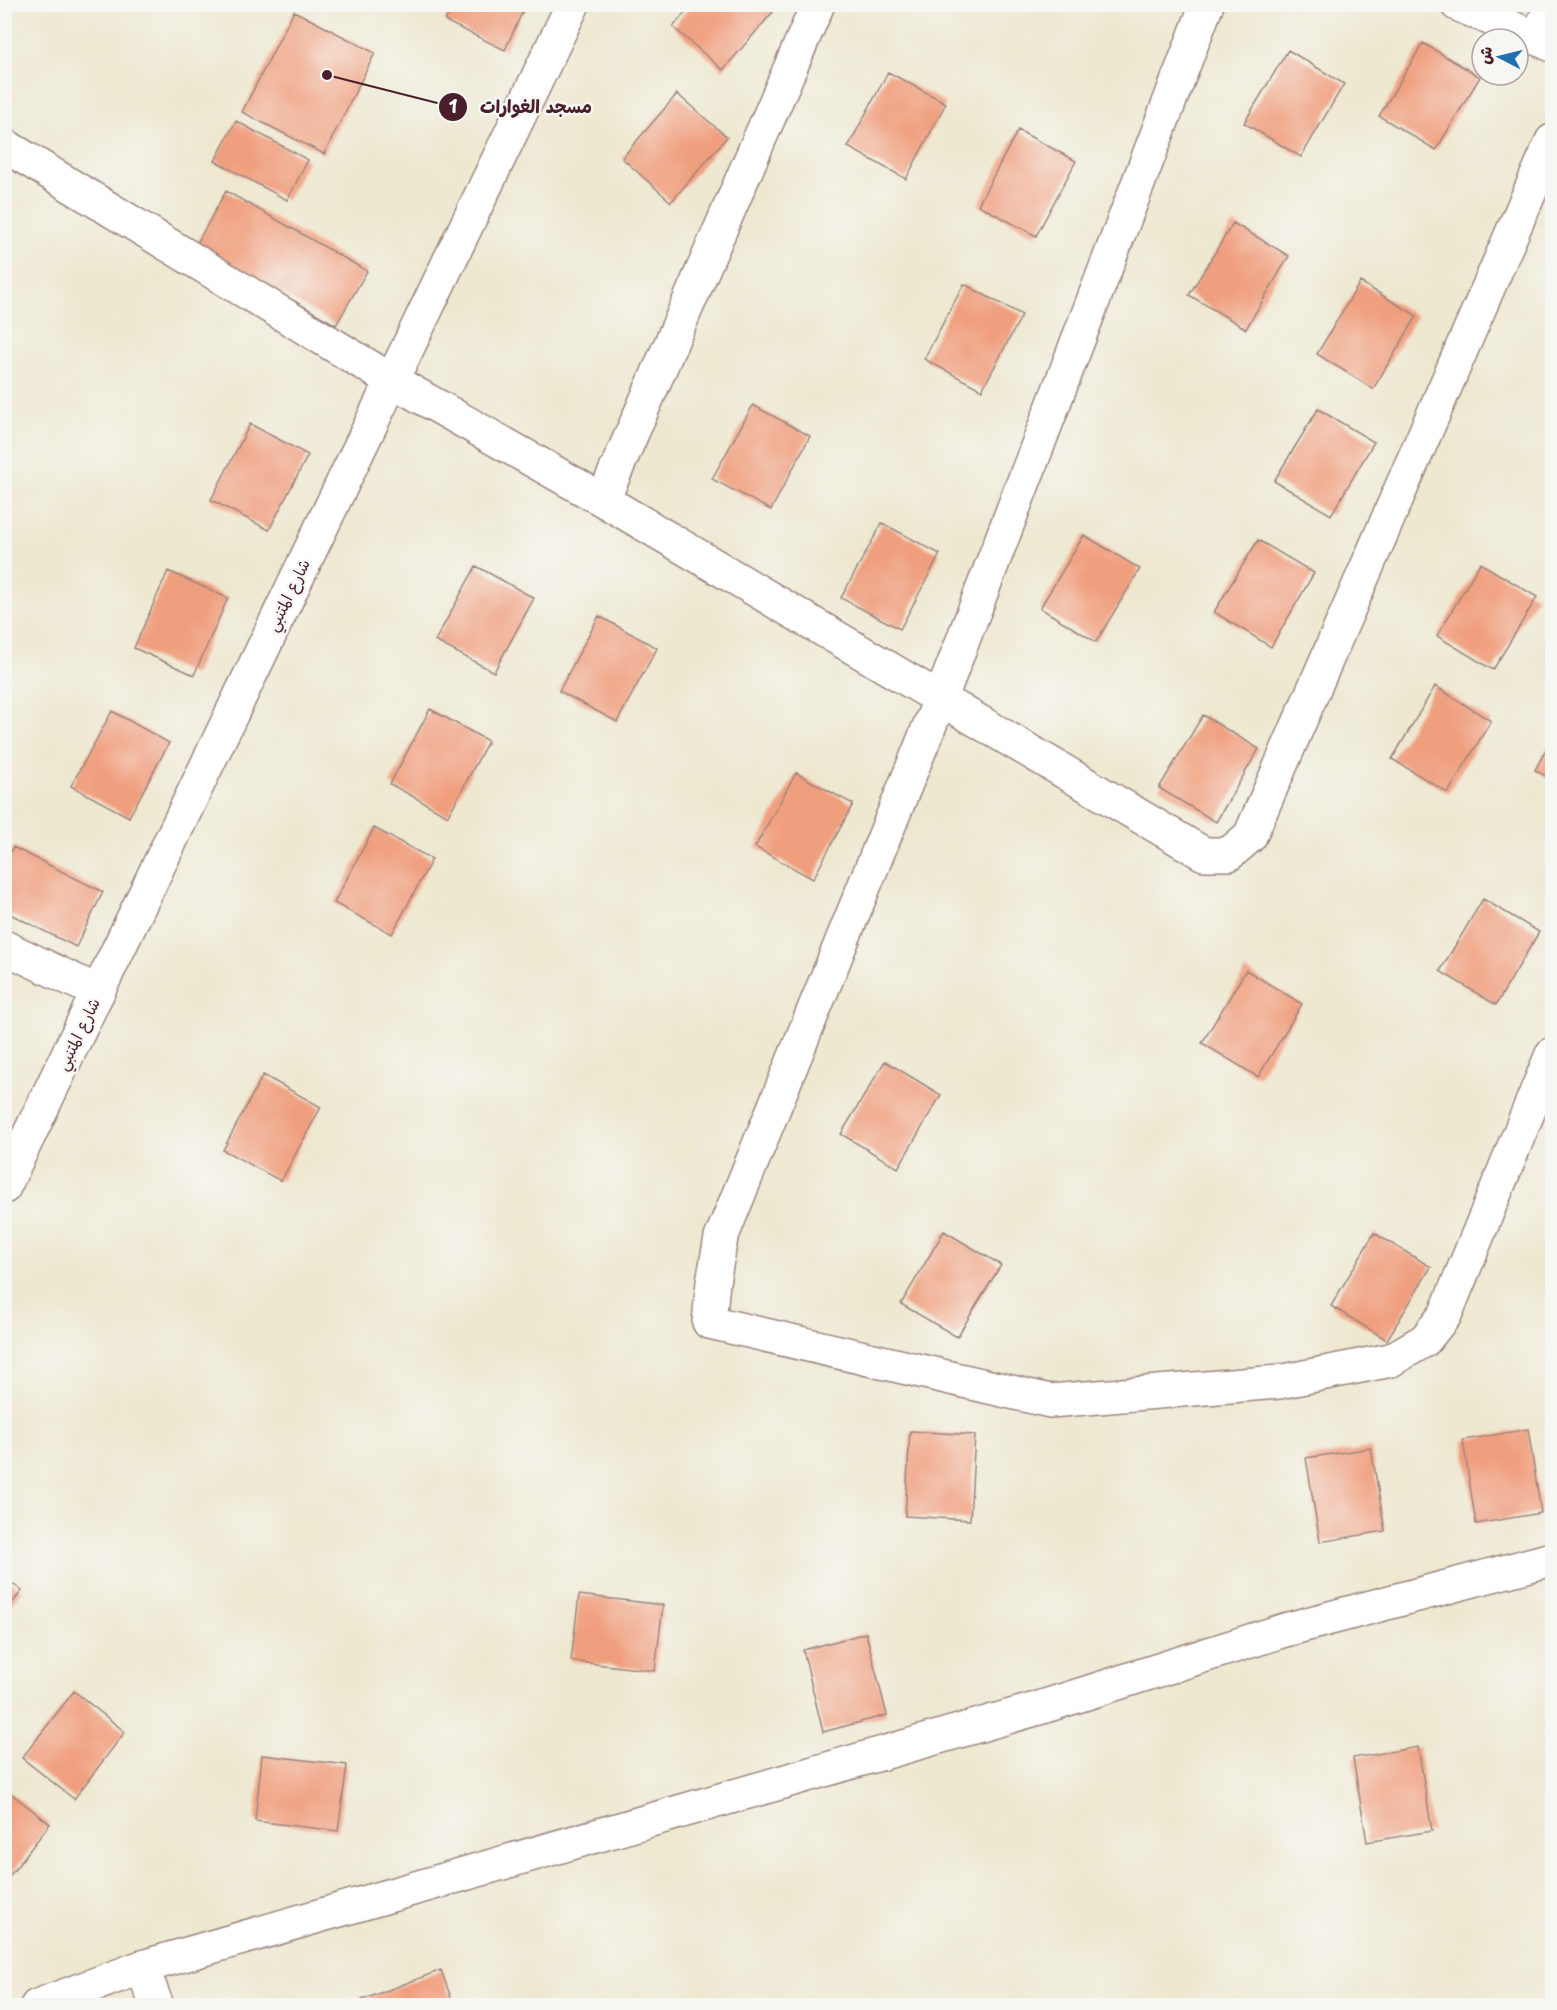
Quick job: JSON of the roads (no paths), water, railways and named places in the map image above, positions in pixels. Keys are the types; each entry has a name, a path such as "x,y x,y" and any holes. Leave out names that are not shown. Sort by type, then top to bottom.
{"street":[{"name":"شارع المتنبي","path":"4,1187 573,4"},
{"path":"603,500 818,4"},
{"path":"1207,4 940,700 721,1238 709,1322 1050,1401 1279,1382 1390,1360 1425,1340 1445,1315 1552,1054"},
{"path":"1456,4 1545,42 1552,4"},
{"path":"4,145 392,381 603,500 1204,854 1229,854 1250,836 1552,141"},
{"path":"4,947 98,992"},
{"path":"37,2006 142,1967 1039,1708 1285,1630 1552,1559"},
{"path":"142,1967 157,2006"}],"place":[{"name":"مسجد الغوارات","path":"327,75"}]}
